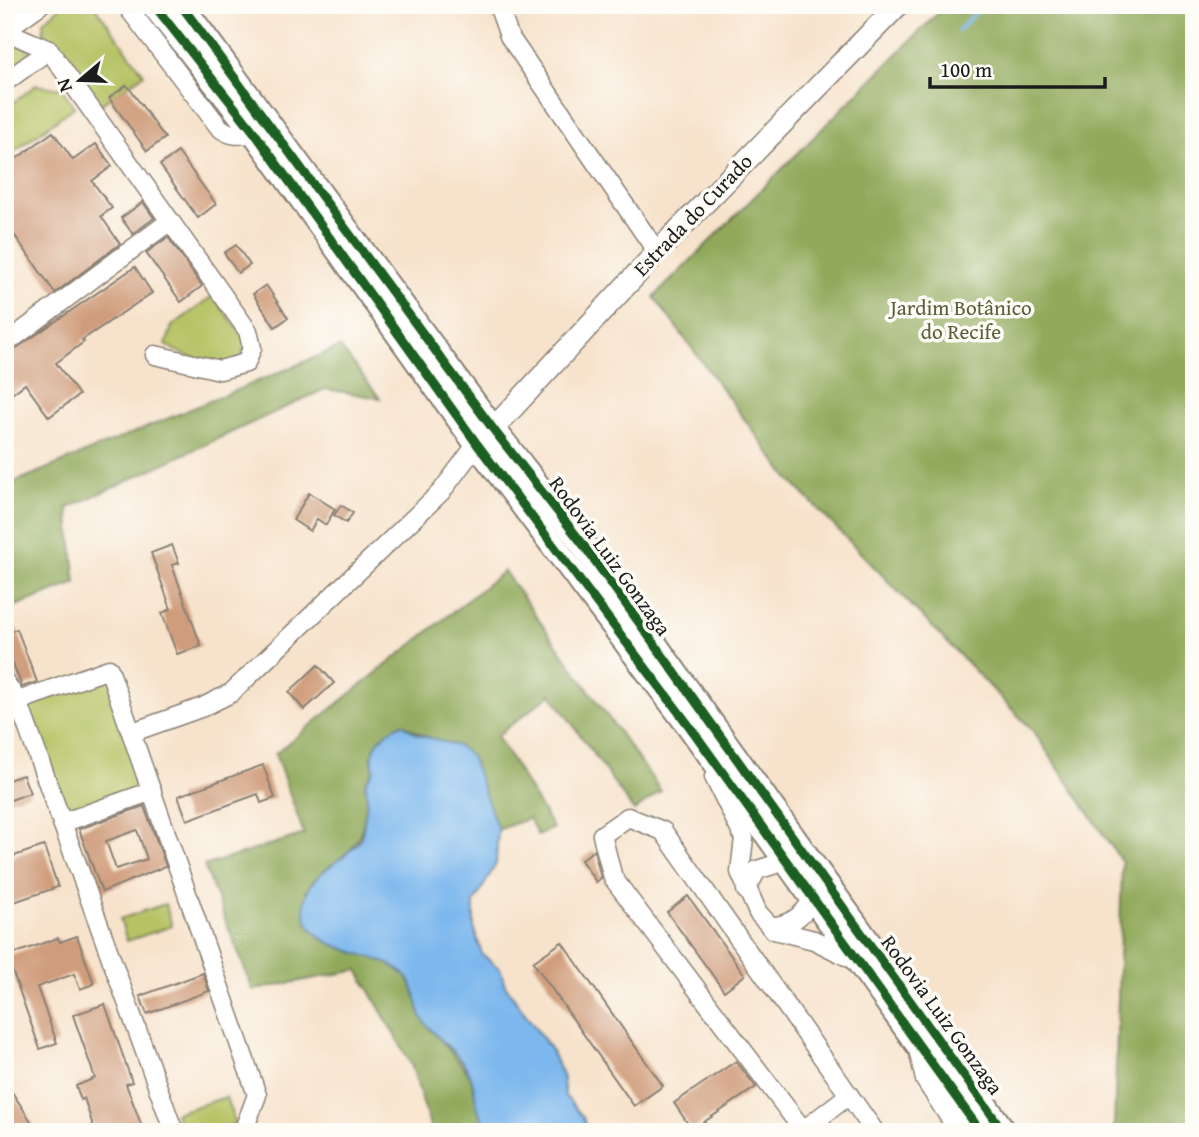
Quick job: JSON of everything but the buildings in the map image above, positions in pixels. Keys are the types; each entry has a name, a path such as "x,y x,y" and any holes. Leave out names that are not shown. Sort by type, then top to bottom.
{"highway":[{"name":"Rodovia Luiz Gonzaga","path":"154,5 485,436 582,543 1004,1132"},
{"name":"Rodovia Luiz Gonzaga","path":"181,5 690,727 981,1132"}],"main road":[{"name":"Estrada do Curado","path":"485,436 657,251 898,5"}],"lane":[{"path":"5,30 40,5"},
{"path":"126,5 219,127 227,134 241,136 254,132"},
{"path":"498,5 509,36 657,251"},
{"path":"5,30 49,50 248,331 252,348 246,363 236,368 220,370 155,355"},
{"path":"5,82 49,50"},
{"path":"5,344 170,221"},
{"path":"133,732 204,707 231,693 441,492 485,436"},
{"path":"18,701 110,669 257,1096 248,1130"},
{"path":"5,682 18,701 174,1132"},
{"path":"690,727 740,826 745,850 740,872 746,890 764,920 782,934 814,940 860,962"},
{"path":"62,823 152,790"},
{"path":"849,1095 802,1131 613,878 603,835 628,817 663,831 734,929 875,1132"},
{"path":"746,890 757,870 786,861"},
{"path":"734,929 764,920 781,926 798,918 813,900"},
{"path":"915,1039 925,1080 959,1132"}],"green space":[{"path":"63,5 94,5 144,74 97,107 44,36 43,22"},
{"name":"Jardim Botânico do Recife","path":"946,5 1194,5 1194,1132 1114,1132 1122,862 1033,731 788,478 654,297"},
{"path":"20,43 33,54 5,73 5,53"},
{"path":"36,85 62,89 74,107 9,155 5,150 5,109"},
{"path":"213,296 246,340 241,361 222,363 202,360 166,345 172,326"},
{"path":"340,347 380,398 325,389 68,508 76,583 5,610 5,486"},
{"path":"504,571 661,791 634,811 551,694 497,736 553,828 538,836 529,818 498,830 490,813 427,737 402,724 371,757 374,770 365,783 366,812 356,842 306,891 379,957 407,976 418,998 422,1017 470,1075 484,1121 498,1132 432,1132 411,1064 358,970 253,990 204,866 304,834 275,754"},
{"path":"109,669 152,791 62,823 18,701"},
{"path":"165,904 172,926 127,941 120,919"},
{"path":"226,1097 235,1124 213,1132 181,1132 175,1113"}],"water":[{"path":"402,724 417,734 458,746 471,756 498,830 496,864 474,903 474,928 482,954 500,969 505,985 551,1050 562,1075 565,1096 583,1117 587,1132 516,1132 491,1126 484,1121 478,1110 472,1080 466,1067 427,1026 408,978 393,966 333,944 310,927 305,913 308,890 321,873 358,842 363,831 366,806 365,783 374,770 375,747 383,736"}],"waterway":[{"path":"958,31 983,5"},
{"path":"1125,20 1142,5"}],"cycle path":[{"path":"154,5 254,132 477,444 690,727 981,1132"},
{"path":"181,5 493,429 582,543 1004,1132"}]}
